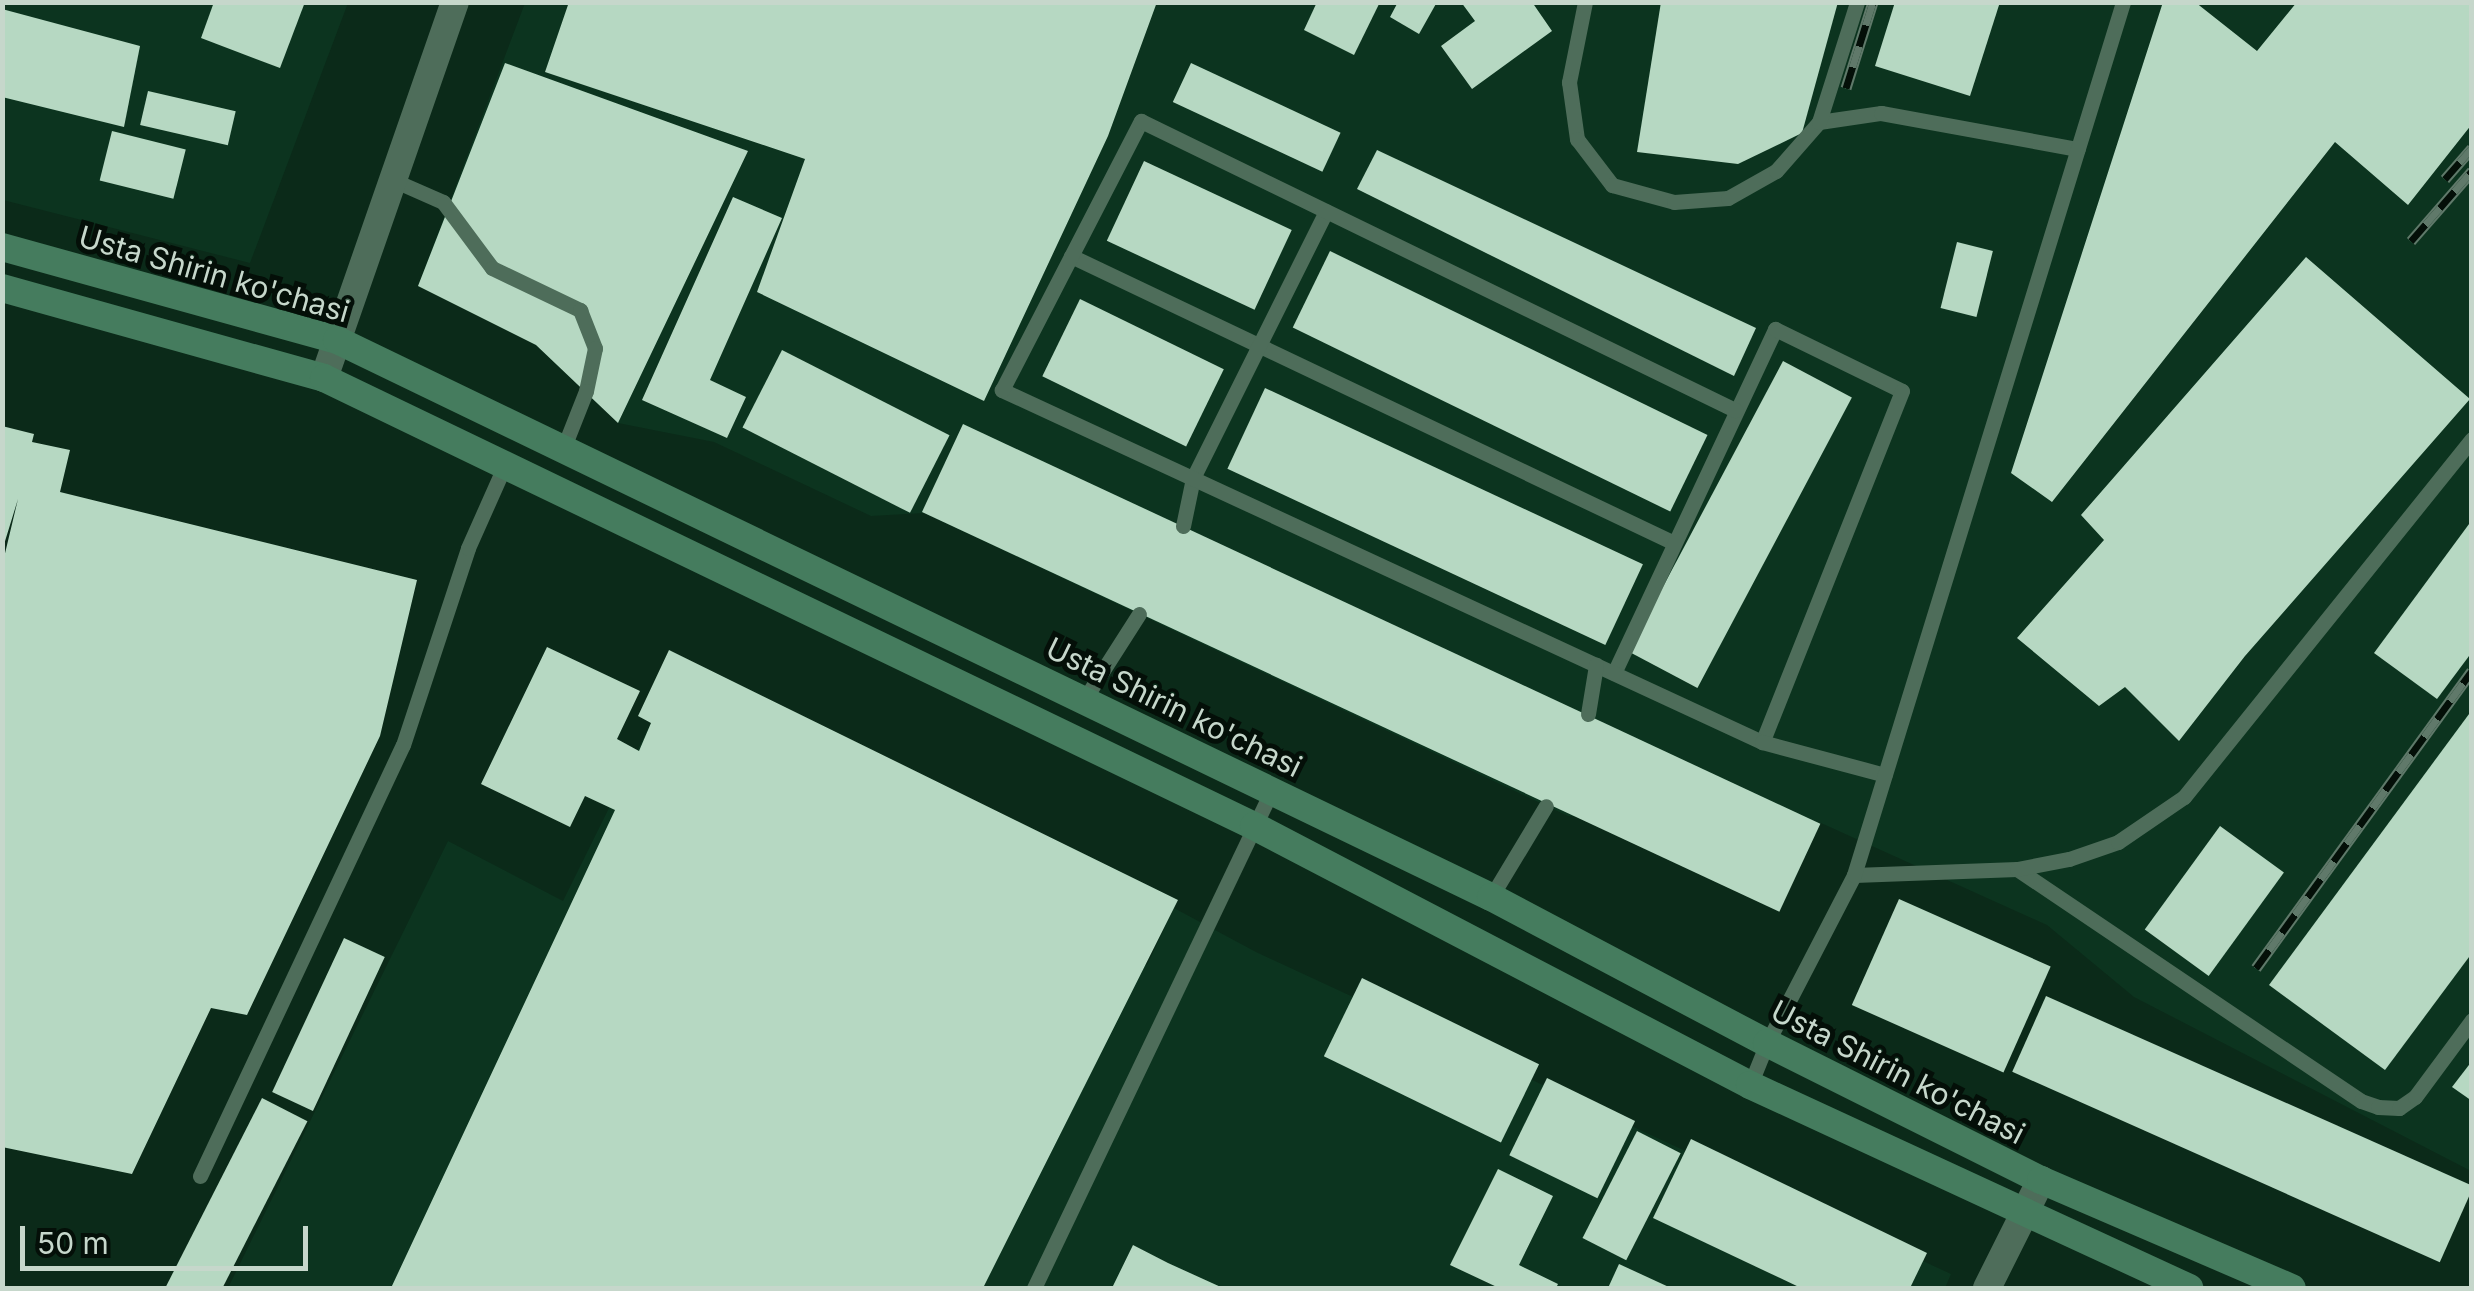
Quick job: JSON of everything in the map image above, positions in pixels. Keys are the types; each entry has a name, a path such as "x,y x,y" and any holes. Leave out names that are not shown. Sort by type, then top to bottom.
{"main road":[{"name":"Usta Shirin ko'chasi","path":"6,243 337,340 1491,897 1766,1043 2041,1180 2292,1288"},
{"path":"2,288 324,378 1254,826 1750,1084 2189,1288"}],"street":[{"path":"324,378 456,2"},
{"path":"1988,1288 2041,1180"}],"lane":[{"path":"1585,2 1569,82 1578,139 1612,185 1674,202 1728,198 1776,171 1819,122 1857,2"},
{"path":"1750,1084 1766,1043 1854,875 2123,2"},
{"path":"1819,122 1881,113 2078,148"},
{"path":"1735,410 1141,121 1002,390 1762,742 1885,775"},
{"path":"393,180 443,202 492,268 580,310 595,348 586,391 563,449"},
{"path":"1183,526 1193,478 1326,211"},
{"path":"1071,256 1674,543"},
{"path":"1614,673 1775,329 1902,390 1762,742"},
{"path":"1854,875 2018,869 2069,859 2118,842 2184,797 2472,439"},
{"path":"200,1176 403,746 468,548 504,466"},
{"path":"1084,700 1139,614"},
{"path":"1588,714 1596,665"},
{"path":"1034,1288 1272,790"},
{"path":"1491,897 1546,806"},
{"path":"2018,869 2361,1101 2400,1108 2415,1098 2472,1020"}],"shaded area":[{"path":"2,3 348,3 250,263 3,200"},
{"path":"525,3 2471,3 2471,1171 2134,997 2047,925 1821,823 1568,816 924,513 871,516 714,442 618,423 536,345 418,286"},
{"path":"651,723 1147,965 1174,908 1256,952 1951,1274 1945,1288 228,1288 448,841 563,901"}],"building":[{"path":"214,2 305,2 280,68 201,38"},
{"path":"569,2 1157,2 1108,136 984,401 757,292 805,159 545,72"},
{"path":"1317,2 1380,2 1354,55 1304,30"},
{"path":"1398,2 1437,2 1419,34 1390,17"},
{"path":"1461,2 1532,2 1552,31 1472,89 1441,46 1475,21"},
{"path":"1661,2 1838,2 1802,133 1738,164 1637,152"},
{"path":"1895,2 2000,2 1970,96 1875,66"},
{"path":"2163,2 2195,2 2257,51 2297,2 2472,2 2472,124 2408,205 2335,142 2052,502 2011,473"},
{"path":"2,9 140,46 124,127 2,97"},
{"path":"505,63 748,151 618,423 536,345 418,286"},
{"path":"1191,63 1341,133 1322,172 1173,102"},
{"path":"148,91 236,111 228,145 140,125"},
{"path":"112,131 186,149 173,199 100,180"},
{"path":"1377,150 1756,328 1734,376 1357,189"},
{"path":"1144,161 1292,230 1255,310 1107,241"},
{"path":"733,197 782,218 710,380 746,397 727,438 642,400"},
{"path":"1957,242 1993,251 1976,317 1941,308"},
{"path":"1330,251 1707,435 1670,512 1293,327"},
{"path":"2306,257 2470,399 2245,656 2179,741 2125,687 2099,706 2017,638 2104,540 2081,515"},
{"path":"1080,299 1224,369 1186,446 1042,376"},
{"path":"782,350 950,435 910,513 743,428"},
{"path":"1783,361 1852,398 1697,688 1629,651"},
{"path":"1265,388 1643,564 1605,645 1227,469"},
{"path":"963,424 1820,824 1779,912 922,512"},
{"path":"2,426 34,434 32,442 70,450 60,492 417,580 380,736 247,1015 211,1008 132,1174 2,1147 2,566 18,499 2,551"},
{"path":"2472,520 2472,652 2437,699 2374,653"},
{"path":"547,647 640,691 617,739 639,751 651,723 638,716 669,650 1178,900 983,1288 391,1288 615,810 585,796 570,827 481,784"},
{"path":"2472,710 2472,953 2385,1070 2269,985"},
{"path":"2220,826 2284,872 2209,976 2145,930"},
{"path":"1899,899 2051,967 2003,1072 1852,1005"},
{"path":"344,938 385,957 313,1111 272,1092"},
{"path":"1362,978 1539,1064 1501,1143 1324,1056"},
{"path":"2046,996 2472,1186 2440,1262 2012,1072"},
{"path":"2472,1061 2472,1101 2452,1087"},
{"path":"1547,1078 1635,1121 1597,1198 1509,1155"},
{"path":"262,1098 307,1121 222,1288 165,1288"},
{"path":"1637,1131 1681,1153 1626,1260 1583,1238"},
{"path":"1691,1139 1927,1253 1910,1288 1801,1288 1653,1218"},
{"path":"1498,1169 1553,1196 1519,1265 1558,1284 1556,1288 1499,1288 1450,1265"},
{"path":"1133,1245 1168,1263 1223,1288 1112,1288"},
{"path":"1619,1264 1671,1288 1608,1288"}],"railway":[{"path":"1846,88 1873,2"},
{"path":"2445,179 2472,148"},
{"path":"2411,241 2472,171"},
{"path":"2256,968 2472,671"}]}
